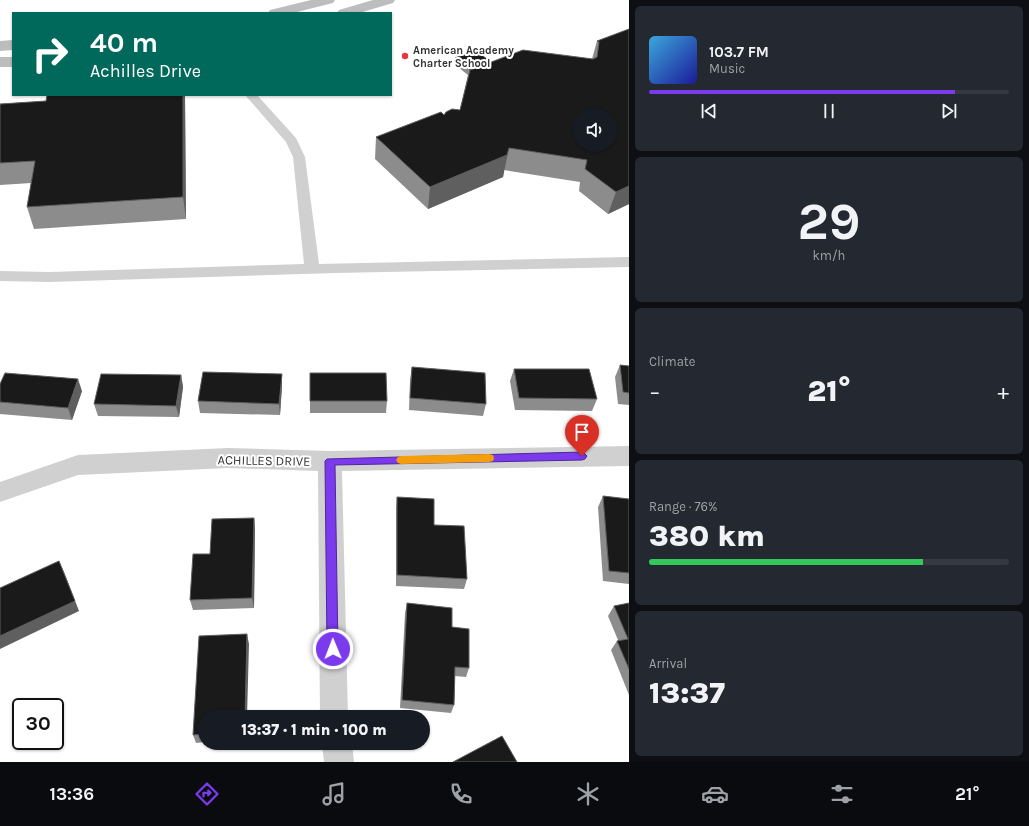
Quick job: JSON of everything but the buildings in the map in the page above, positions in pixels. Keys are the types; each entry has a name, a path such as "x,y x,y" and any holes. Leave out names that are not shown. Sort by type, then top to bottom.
{"main road":[{"path":"279,12 328,0"},
{"path":"347,12 388,0"},
{"path":"0,46 12,45"},
{"path":"0,62 12,62"}],"street":[{"name":"ACHILLES DRIVE","path":"0,492 78,465 228,458 330,461 629,456"},
{"path":"330,461 334,710"},
{"path":"338,750 339,762"}],"lane":[{"path":"252,96 292,141 299,157 312,268"},
{"path":"0,276 49,277 312,268 629,262"}],"slow traffic":[{"path":"401,460 489,458"}],"place":[{"name":"American Academy Charter School","path":"405,56"}],"route":[{"path":"333,649 330,461 582,456"}]}
